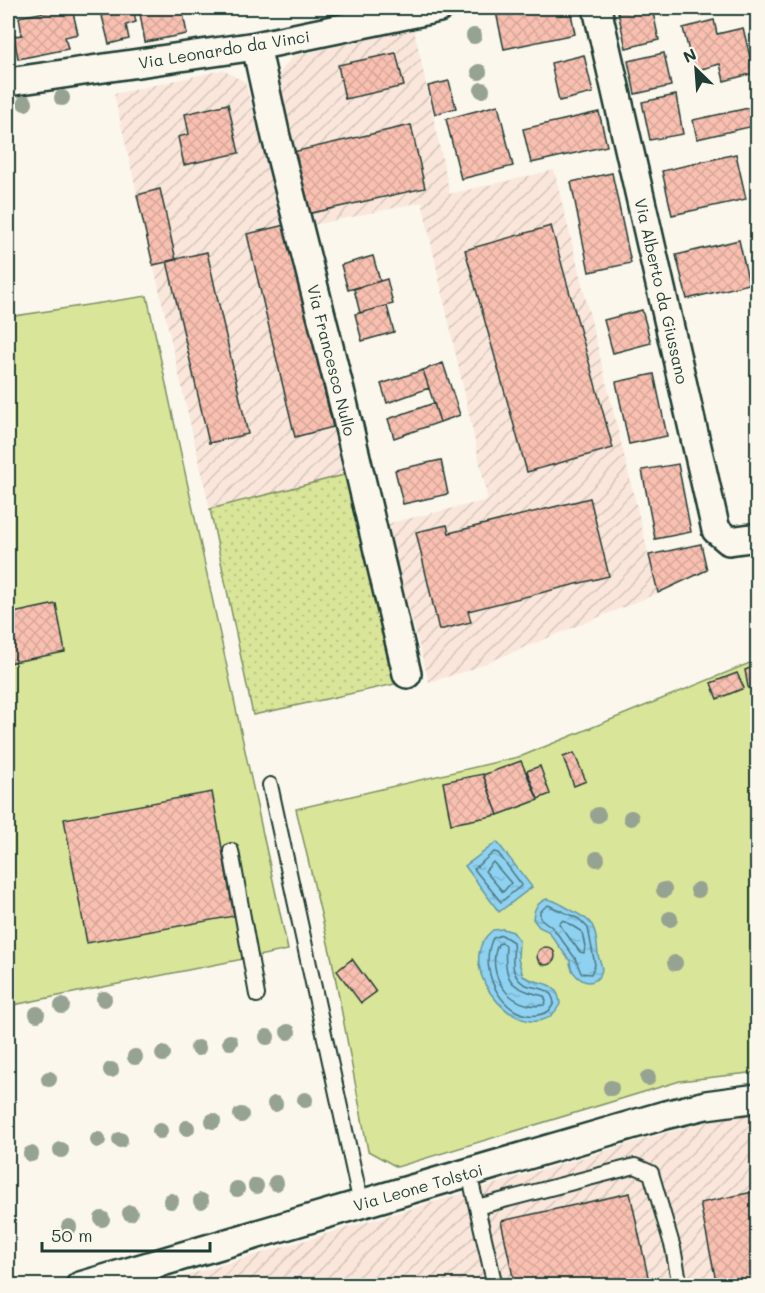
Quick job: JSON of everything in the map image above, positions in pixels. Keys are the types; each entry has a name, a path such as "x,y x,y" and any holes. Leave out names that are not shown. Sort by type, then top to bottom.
{"street":[{"name":"Via Leonardo da Vinci","path":"8,82 256,46 440,8"},
{"name":"Via Alberto da Giussano","path":"597,8 716,530 729,541 758,537"},
{"name":"Via Francesco Nullo","path":"256,46 276,137 344,402 407,674"},
{"name":"Via Leone Tolstoi","path":"80,1286 706,1104 758,1098"}],"lane":[{"path":"270,785 361,1204"},
{"path":"231,851 257,995"},
{"path":"477,1207 635,1166 651,1173 673,1248 680,1286"},
{"path":"469,1173 495,1286"}],"shaded area":[{"path":"414,29 450,194 554,170 658,593 467,671 429,682 386,524 488,500 422,202 309,226 278,75 293,56"},
{"path":"223,70 245,82 285,225 333,427 348,474 210,509 114,94"},
{"path":"757,1113 757,1285 151,1286 676,1130 717,1119"}],"green space":[{"path":"147,296 288,950 8,1006 8,317"},
{"path":"348,474 395,684 253,715 210,509"},
{"path":"757,660 757,1072 680,1081 397,1167 368,1151 332,960 296,809 522,756"}],"water":[{"path":"497,842 532,887 499,912 465,866"},
{"path":"547,899 556,901 591,923 596,935 602,968 597,979 587,982 577,977 570,961 548,931 539,927 533,919 537,906"},
{"path":"503,929 513,932 519,940 518,959 523,976 547,984 556,990 560,1004 547,1018 531,1021 513,1015 498,1002 485,985 479,965 481,946 493,930"}],"building":[{"path":"72,8 78,34 65,37 68,49 18,59 14,36 22,35 19,17"},
{"path":"100,8 133,8 136,22 126,25 129,39 109,44"},
{"path":"139,8 182,8 187,34 145,42"},
{"path":"517,8 570,8 575,34 504,49 496,12"},
{"path":"617,8 652,8 659,40 626,48"},
{"path":"714,20 717,34 743,28 754,73 724,81 720,64 694,71 683,28"},
{"path":"396,53 404,86 345,99 338,65"},
{"path":"664,53 671,86 635,94 628,61"},
{"path":"584,55 593,93 559,101 551,63"},
{"path":"449,81 456,108 435,114 428,86"},
{"path":"676,95 683,134 650,140 642,102"},
{"path":"228,104 239,153 184,165 178,137 189,134 185,114"},
{"path":"498,105 513,166 461,179 446,119"},
{"path":"758,106 758,125 697,139 693,120"},
{"path":"599,112 607,146 531,163 523,129"},
{"path":"411,125 425,188 307,214 293,152"},
{"path":"736,154 746,199 672,215 662,171"},
{"path":"612,173 631,263 589,272 571,182"},
{"path":"160,189 176,260 153,265 137,195"},
{"path":"285,225 333,427 295,437 247,234"},
{"path":"551,226 613,448 527,472 465,250"},
{"path":"739,240 749,284 687,299 676,255"},
{"path":"207,252 248,434 209,443 167,261"},
{"path":"373,256 380,281 348,290 341,265"},
{"path":"387,279 393,304 360,313 354,289"},
{"path":"387,306 394,332 362,341 355,314"},
{"path":"642,310 651,343 613,353 604,320"},
{"path":"443,363 460,415 440,422 423,370"},
{"path":"423,370 429,388 387,403 381,384"},
{"path":"654,374 667,436 629,444 616,382"},
{"path":"434,403 440,422 394,438 388,419"},
{"path":"441,460 448,494 403,504 395,470"},
{"path":"678,464 691,532 655,539 642,470"},
{"path":"590,498 609,576 468,611 471,622 439,630 416,532 447,525 449,533"},
{"path":"701,544 707,570 658,593 649,555"},
{"path":"56,604 65,652 8,663 8,614"},
{"path":"758,665 758,697 748,687 745,670"},
{"path":"737,673 744,688 717,699 711,683"},
{"path":"574,753 586,781 574,786 563,757"},
{"path":"521,761 538,800 498,815 483,775"},
{"path":"540,766 550,794 538,799 527,771"},
{"path":"483,774 498,815 451,824 443,782"},
{"path":"212,792 234,916 87,943 64,819"},
{"path":"542,947 550,947 555,952 553,963 542,965 537,960 537,952"},
{"path":"352,959 376,992 361,1003 337,971"},
{"path":"758,1191 758,1286 717,1286 700,1203"},
{"path":"630,1193 650,1286 515,1286 501,1221"}]}
